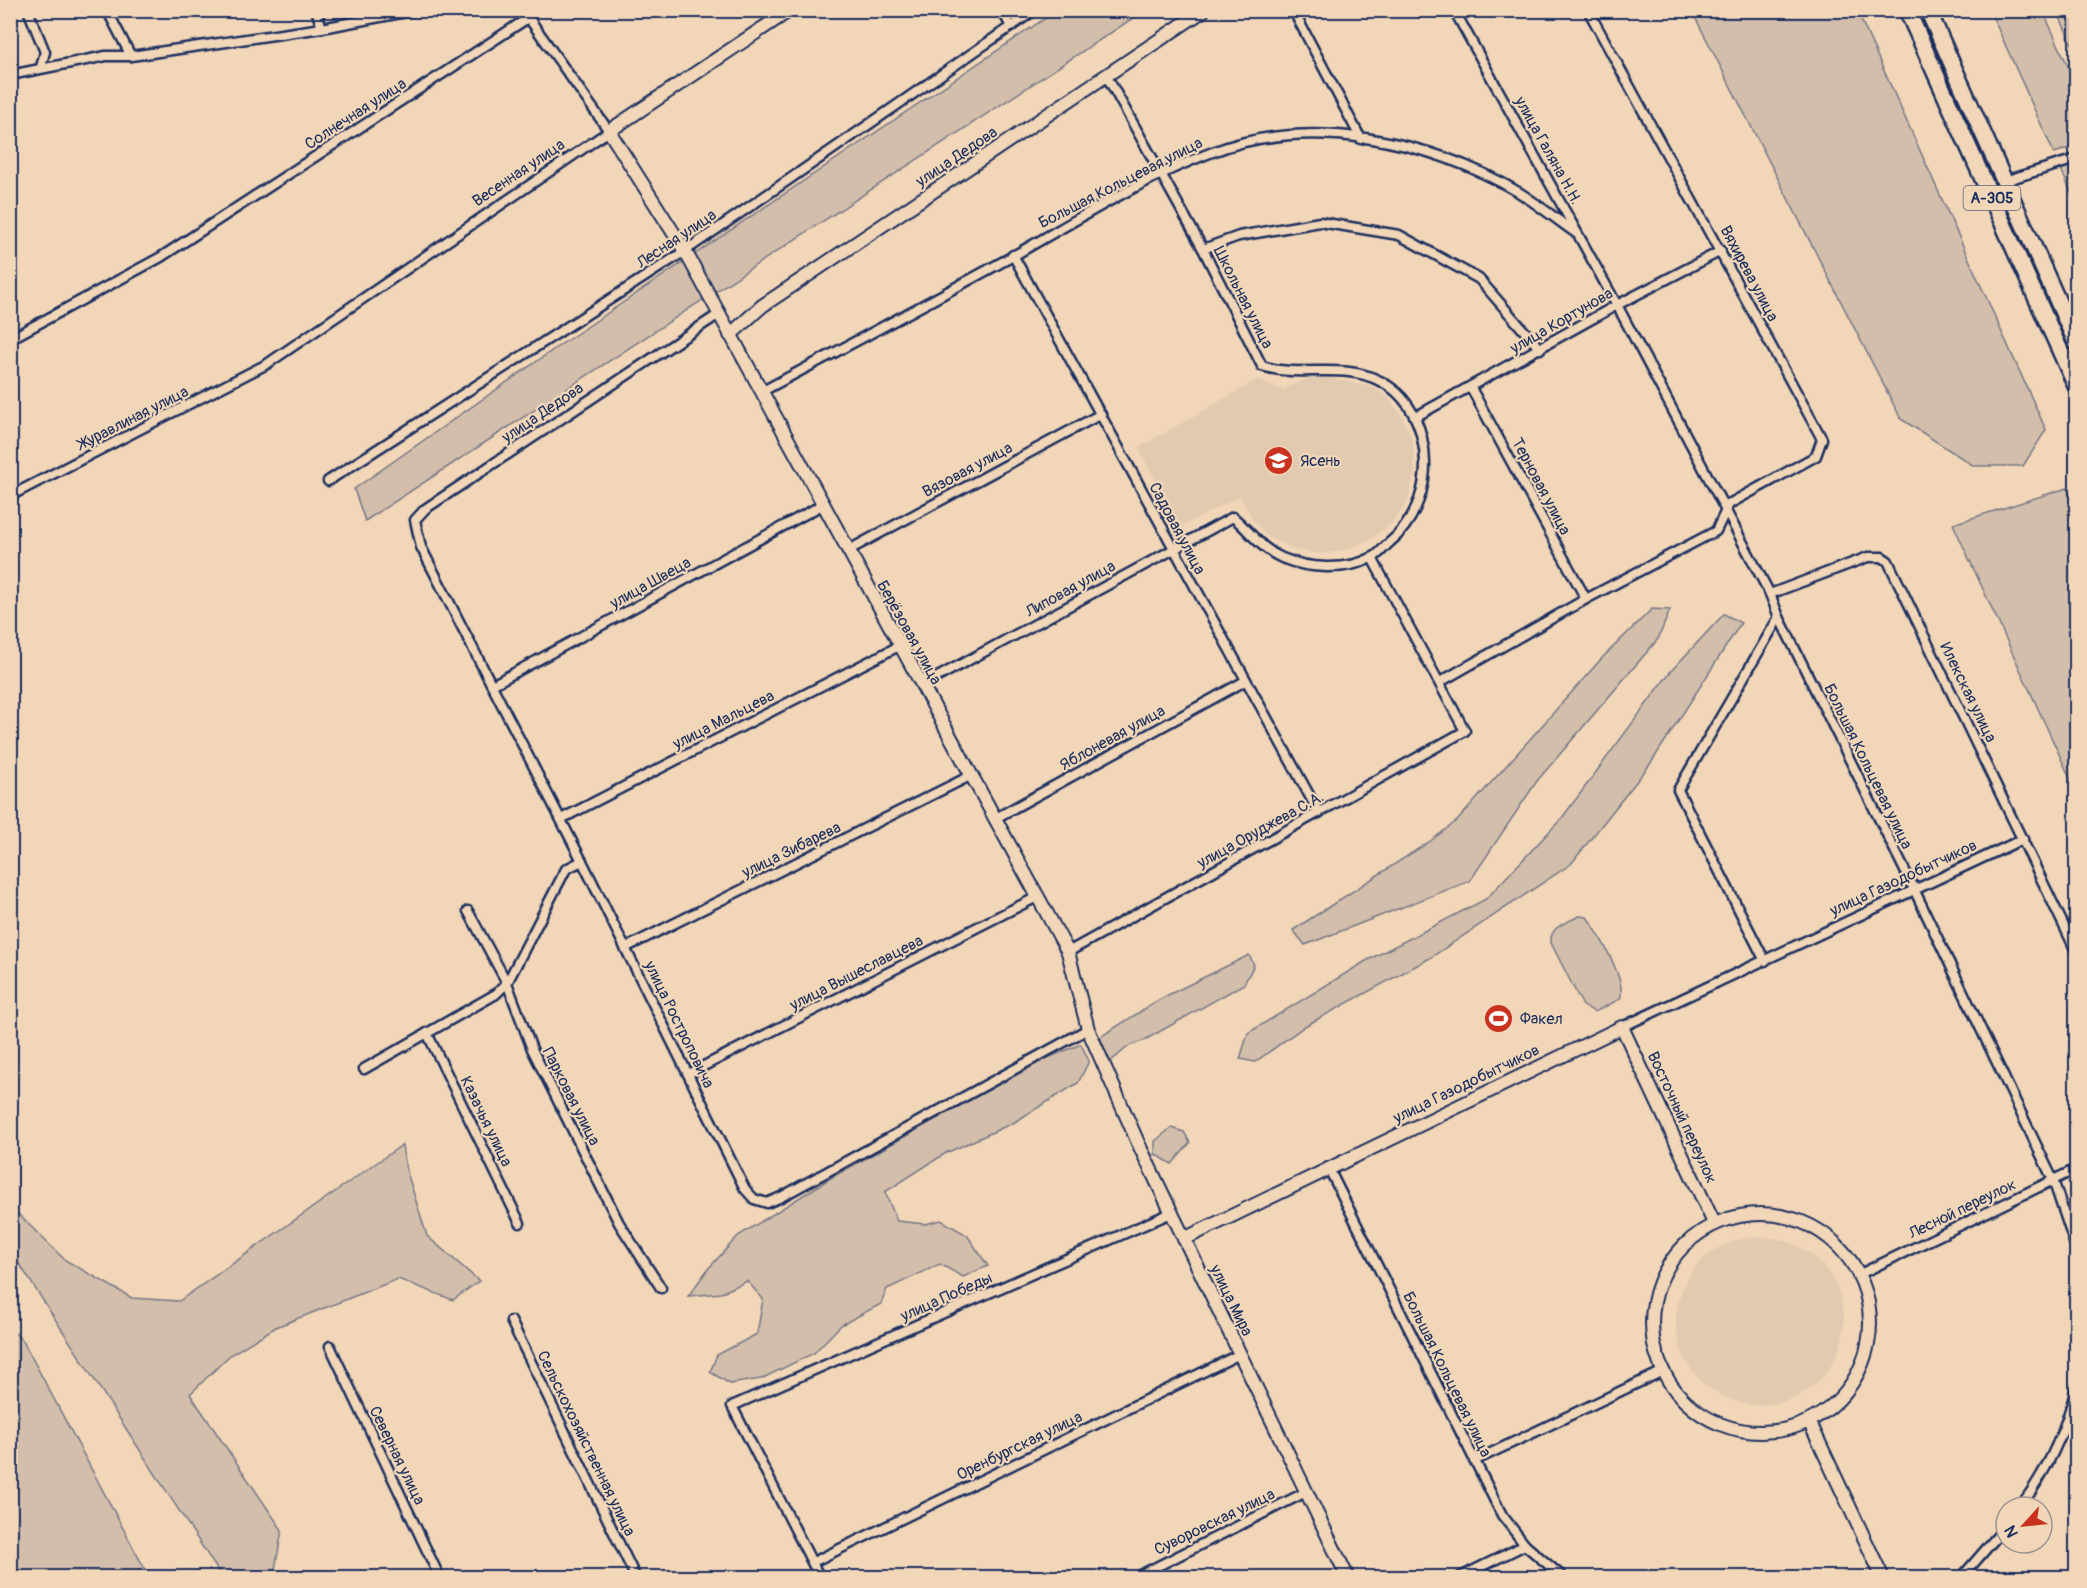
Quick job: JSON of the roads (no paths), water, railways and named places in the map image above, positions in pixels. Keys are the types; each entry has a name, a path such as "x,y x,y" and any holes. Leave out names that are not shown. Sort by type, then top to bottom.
{"highway":[{"name":"А-305","path":"1907,10 2076,386"},
{"name":"А-305","path":"1928,10 2076,342"}],"street":[{"path":"28,10 45,52 41,67"},
{"path":"108,10 131,56"},
{"path":"316,10 322,28"},
{"path":"10,75 41,67 106,56 131,56 322,28 417,10"},
{"name":"Весенная улица","path":"267,364 790,10"},
{"path":"1002,10 1011,27"},
{"name":"Лесная улица","path":"328,481 685,251 1035,10"},
{"name":"улица Дедова","path":"730,335 762,306 1204,10"},
{"path":"1293,10 1361,138"},
{"name":"улица Галяна Н.Н.","path":"1455,10 1617,305"},
{"name":"Вяхирева улица","path":"1440,682 1586,599 1716,531 1729,504 1816,456 1822,439 1588,10"},
{"path":"525,14 609,131"},
{"name":"Солнечная улица","path":"10,339 161,257 525,14"},
{"name":"Школьная улица","path":"1106,75 1203,249 1262,366 1279,372 1341,370 1363,374 1383,382 1402,395 1415,417 1424,447 1424,478 1417,507 1400,533 1372,558 1346,565 1302,565 1280,557 1260,544 1233,517"},
{"name":"Берёзовая улица","path":"609,131 685,251 1068,952 1089,1032"},
{"name":"Большая Кольцевая улица","path":"761,392 1014,255 1070,222 1161,175 1211,152 1264,138 1315,134 1361,138 1407,146 1465,167 1520,193 1578,235"},
{"path":"2004,181 2076,159"},
{"path":"1203,249 1239,236 1320,222 1399,235 1479,279 1540,349"},
{"name":"улица Кортунова","path":"1415,417 1617,305 1721,251"},
{"name":"Садовая улица","path":"1014,255 1172,549 1319,813"},
{"name":"Большая Кольцевая улица","path":"1617,305 1770,594 1779,617 1914,889 2053,1180 2076,1248"},
{"name":"улица Дедова","path":"415,520 425,509 719,314"},
{"name":"Журавлиная улица","path":"10,496 267,364"},
{"name":"Терновая улица","path":"1471,388 1586,599"},
{"name":"Вязовая улица","path":"847,550 1101,414"},
{"name":"улица Швеца","path":"492,685 822,505"},
{"name":"Липовая улица","path":"921,686 1233,517"},
{"name":"улица Ростроповича","path":"415,520 421,548 561,819 745,1189 754,1199 767,1203 1089,1032"},
{"name":"Илекская улица","path":"1770,594 1868,557 1882,556 1888,561 2076,951"},
{"path":"1372,558 1440,682"},
{"path":"1765,961 1678,790 1779,617"},
{"name":"улица Мальцева","path":"561,819 899,645"},
{"name":"Яблоневая улица","path":"994,819 1245,681"},
{"name":"улица Оруджева С.А.","path":"1068,952 1465,731 1440,682"},
{"name":"улица Зибарева","path":"625,948 970,776"},
{"name":"улица Газодобытчиков","path":"1184,1239 1328,1167 2023,839"},
{"path":"364,1069 496,994 507,983 566,868 582,861"},
{"name":"улица Вышеславцева","path":"688,1074 1037,897"},
{"name":"Парковая улица","path":"468,911 507,983 532,1049 609,1203 661,1288"},
{"name":"Восточный переулок","path":"1622,1027 1713,1221"},
{"name":"улица Мира","path":"1089,1032 1171,1213 1348,1578"},
{"name":"Казачья улица","path":"427,1033 520,1222"},
{"name":"Большая Кольцевая улица","path":"1328,1167 1502,1515 1525,1545 1564,1578"},
{"name":"Лесной переулок","path":"1860,1274 2076,1169"},
{"name":"улица Победы","path":"813,1562 732,1406 1171,1213"},
{"path":"1754,1214 1798,1219 1825,1232 1860,1274 1870,1308 1869,1339 1860,1370 1839,1399 1810,1423 1767,1432 1735,1429 1697,1412 1676,1393 1661,1372 1650,1325 1660,1281 1679,1251 1713,1221 1754,1214"},
{"name":"Сельскохозяйственная улица","path":"511,1321 636,1578"},
{"name":"Северная улица","path":"330,1346 440,1578"},
{"name":"Оренбургская улица","path":"813,1562 1239,1354"},
{"path":"1474,1461 1661,1372"},
{"path":"2029,1495 2050,1465 2067,1426 2076,1389"},
{"path":"1810,1423 1883,1578"},
{"name":"Суворовская улица","path":"1134,1578 1306,1492"},
{"path":"1961,1578 1994,1540"},
{"path":"1458,1578 1525,1545"},
{"path":"813,1562 820,1578"}],"place":[{"name":"Ясень","path":"1279,460"},
{"name":"Факел","path":"1499,1018"}]}
